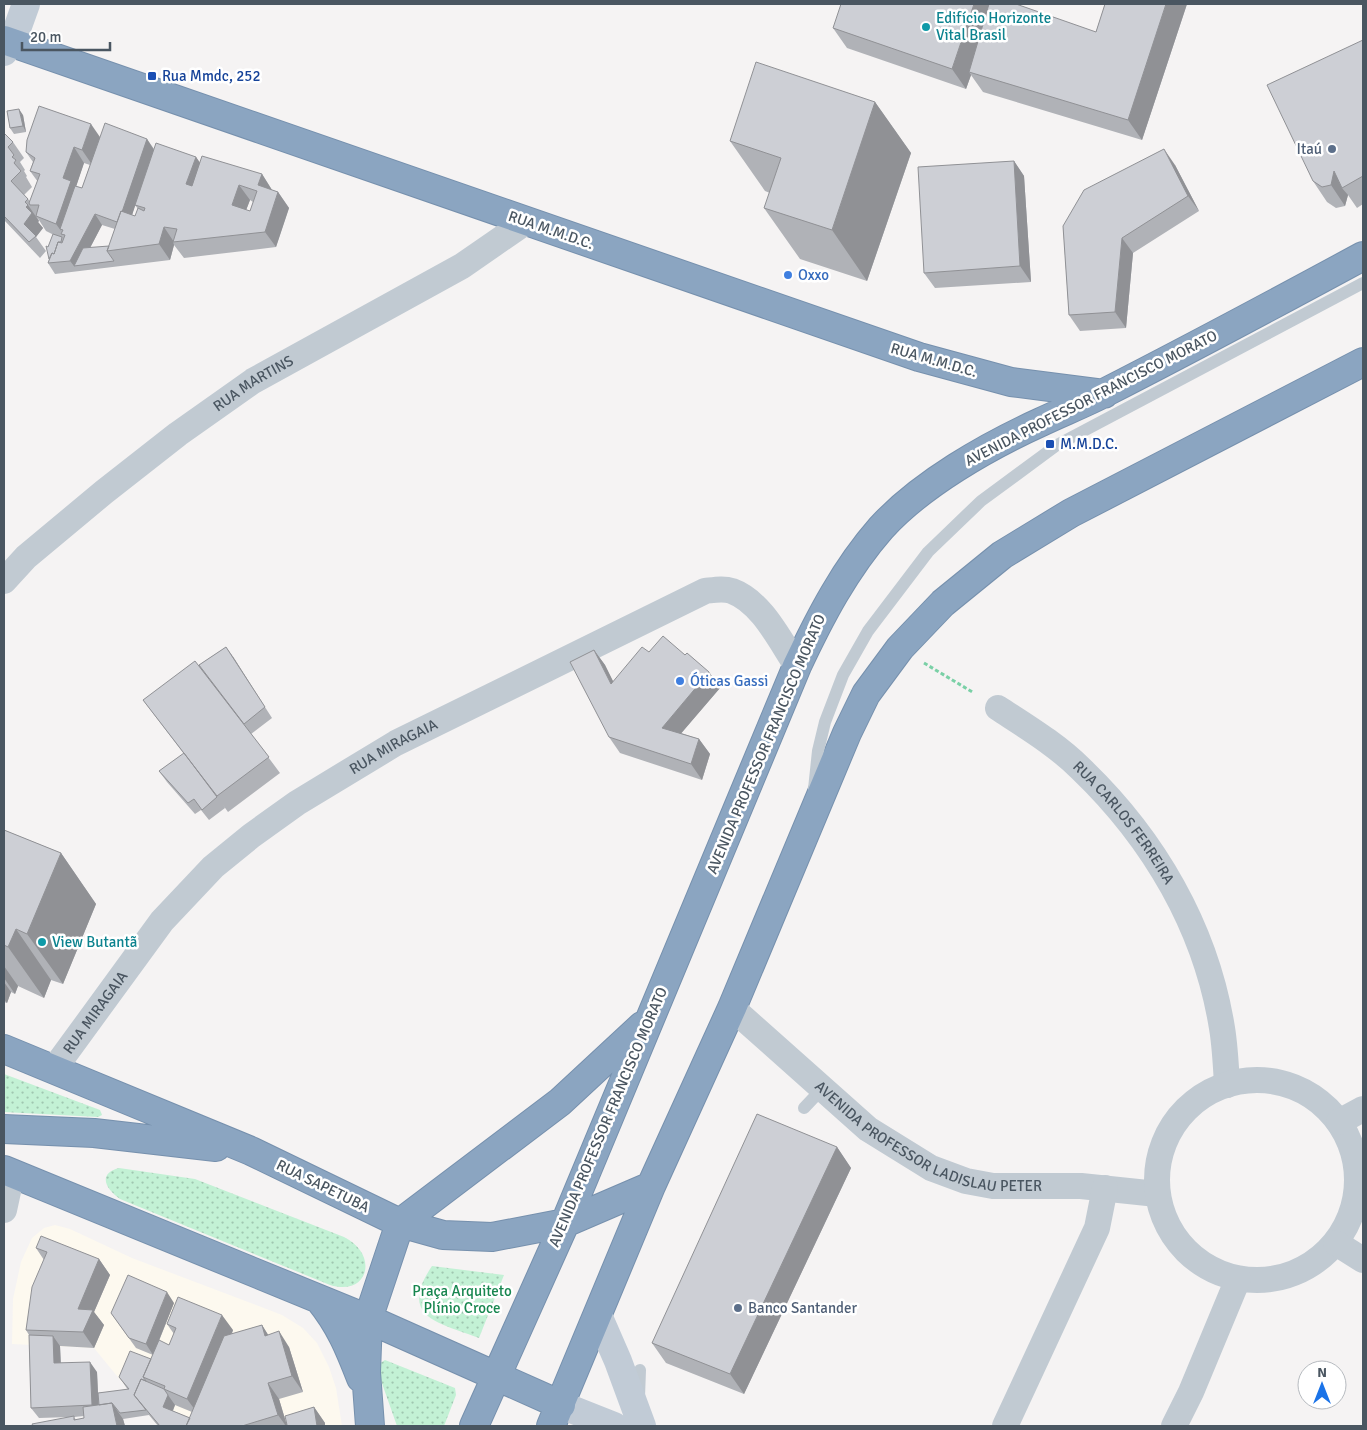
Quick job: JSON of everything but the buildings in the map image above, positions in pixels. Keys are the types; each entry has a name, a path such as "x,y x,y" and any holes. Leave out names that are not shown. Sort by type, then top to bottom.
{"highway":[{"name":"RUA M.M.D.C.","path":"7,45 527,221 919,357 1011,382 1104,394"},
{"name":"AVENIDA PROFESSOR FRANCISCO MORATO","path":"474,1426 565,1223 797,666 822,612 850,568 882,527 915,497 964,463 1039,423 1104,394 1363,256"},
{"name":"AVENIDA PROFESSOR FRANCISCO MORATO","path":"556,1416 651,1186 732,1008 809,829 847,733 866,694 900,648 943,603 1002,555 1071,514 1363,362"},
{"path":"370,1426 367,1395 368,1319 400,1223 560,1102 650,1019"},
{"name":"RUA SAPETUBA","path":"4,1049 251,1151 400,1223 443,1235 492,1236 565,1223 651,1186"},
{"path":"4,1129 94,1133 251,1151"},
{"path":"8,1171 368,1319 495,1376 556,1416"},
{"path":"318,1299 336,1319 347,1340 367,1395"}],"main road":[{"path":"7,45 26,4"},
{"path":"556,1416 633,1423 598,1315"}],"street":[{"name":"RUA MARTINS","path":"4,581 26,557 104,492 178,434 253,381 462,266 527,221"},
{"name":"RUA MIRAGAIA","path":"54,1070 162,921 213,867 297,803 396,743 705,591 719,589 732,591 748,601 768,621 797,666"},
{"name":"RUA CARLOS FERREIRA","path":"998,708 1042,737 1080,768 1120,810 1155,856 1184,906 1201,945 1222,1028 1227,1084"},
{"name":"AVENIDA PROFESSOR LADISLAU PETER","path":"732,1008 868,1129 931,1168 966,1181 993,1186 1105,1188 1157,1194"},
{"path":"1252,1080 1277,1082 1301,1090 1322,1104 1339,1122 1351,1145 1357,1170 1356,1196 1349,1220 1336,1243 1316,1262 1292,1274 1266,1280 1238,1279 1215,1272 1193,1258 1172,1233 1164,1218 1157,1194 1156,1170 1162,1148 1172,1126 1187,1108 1206,1094 1227,1084 1252,1080"},
{"path":"1339,1122 1363,1109"},
{"path":"4,1210 8,1171"},
{"path":"1005,1426 1097,1228 1105,1188"},
{"path":"1336,1243 1363,1260"},
{"path":"1174,1426 1191,1392 1238,1279"}],"lane":[{"name":"AVENIDA PROFESSOR FRANCISCO MORATO","path":"809,829 818,751 825,722 843,675 868,631 928,552 981,501 1057,445 1363,284"},
{"path":"804,1108 822,1089"},
{"path":"633,1423 640,1370"}],"path":[{"path":"900,648 998,708"}],"shaded area":[{"path":"55,1225 70,1229 132,1258 282,1315 303,1328 317,1343 329,1367 336,1388 342,1426 158,1426 94,1348 12,1344 13,1299 21,1262 32,1238 44,1228"}],"green space":[{"path":"4,1074 100,1110 102,1115 98,1117 4,1112"},
{"path":"119,1168 195,1179 344,1237 355,1244 362,1253 365,1272 361,1280 354,1285 343,1287 330,1285 120,1199 111,1191 106,1182 108,1174"},
{"name":"Praça Arquiteto Plínio Croce","path":"432,1266 504,1275 479,1338 438,1322 428,1316 421,1308 419,1297 422,1283"},
{"path":"385,1360 455,1388 456,1395 444,1426 397,1426 378,1372 379,1364"}],"place":[{"name":"Edifício Horizonte Vital Brasil","path":"926,27"},
{"name":"Rua Mmdc, 252","path":"152,76"},
{"name":"Itaú","path":"1332,149"},
{"name":"Oxxo","path":"788,275"},
{"name":"M.M.D.C.","path":"1050,444"},
{"name":"Óticas Gassi","path":"680,681"},
{"name":"View Butantã","path":"42,942"},
{"name":"Banco Santander","path":"738,1308"}]}
